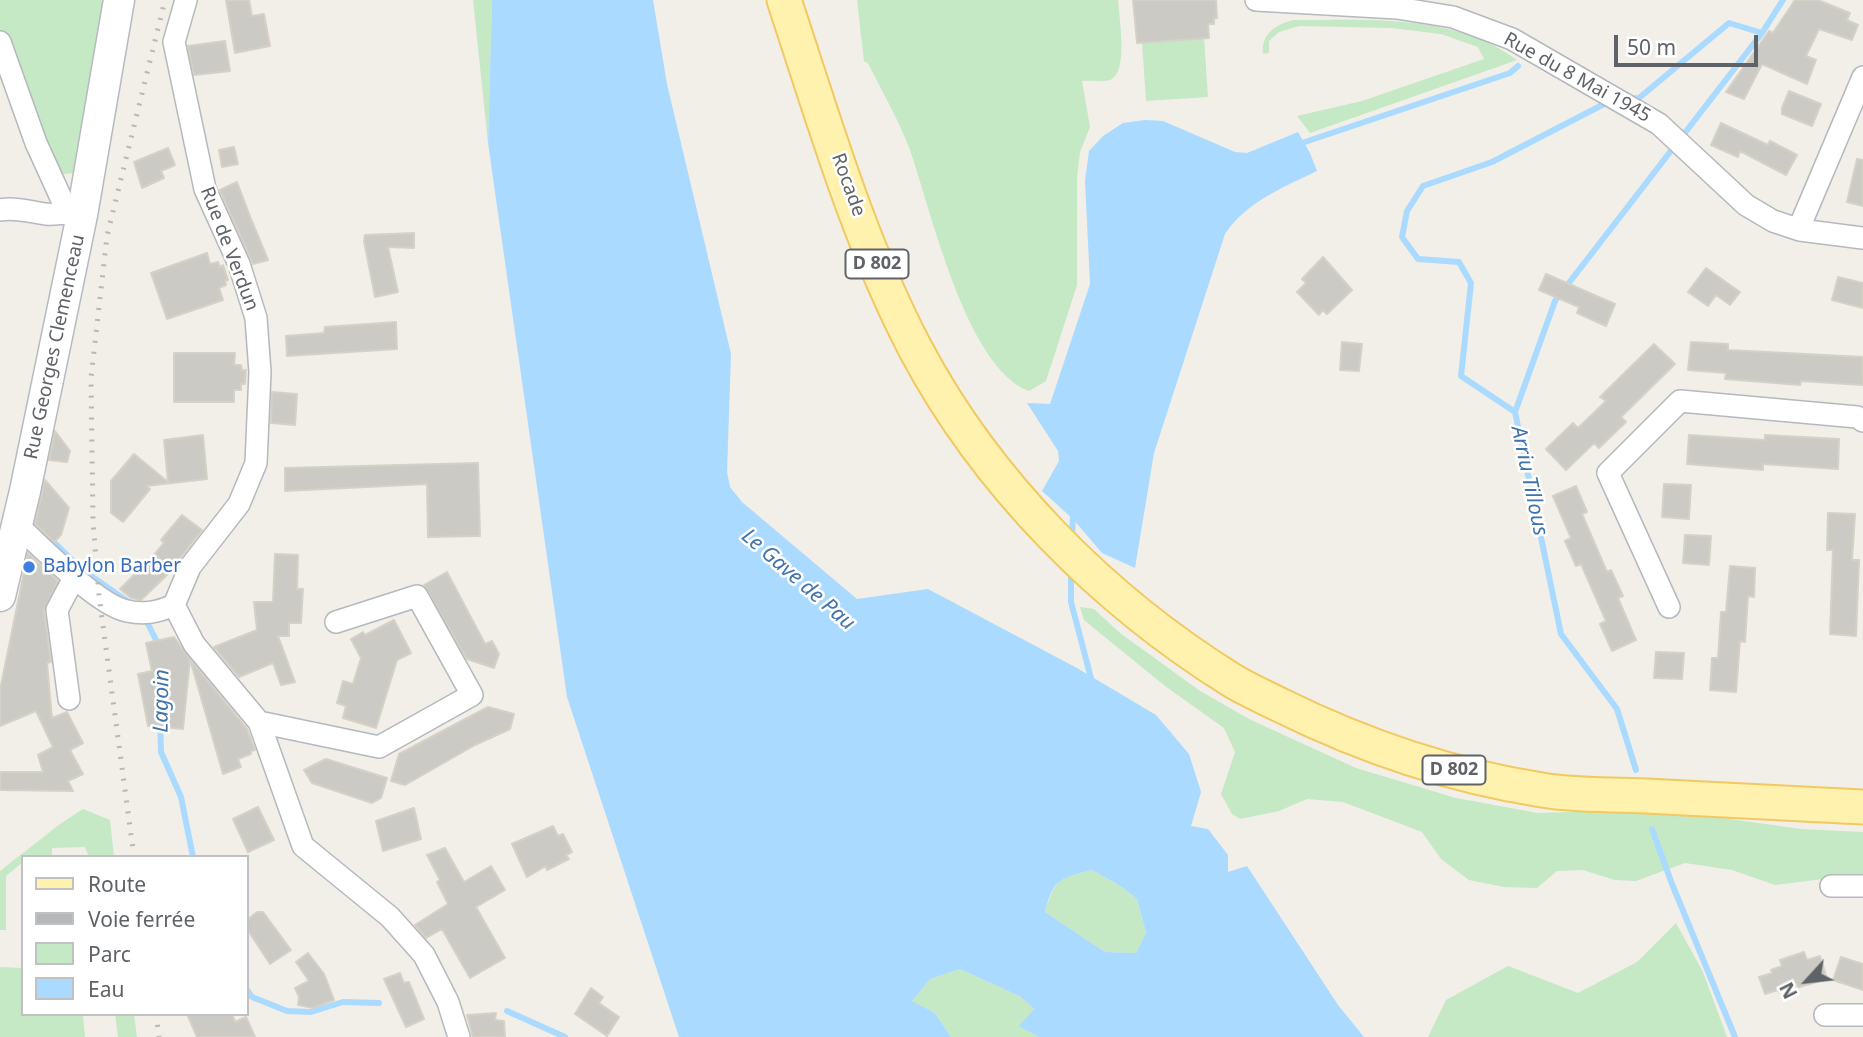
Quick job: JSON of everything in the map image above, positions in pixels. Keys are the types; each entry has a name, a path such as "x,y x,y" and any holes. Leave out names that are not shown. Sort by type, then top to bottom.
{"main road":[{"name":"Rue Georges Clemenceau","path":"0,596 17,525 75,213 90,167 119,0"},
{"name":"Rocade","path":"784,0 889,295 916,350 953,414 1021,502 1096,577 1175,644 1236,683 1312,721 1378,747 1442,767 1544,791 1863,807"}],"street":[{"name":"Rue de Verdun","path":"174,606 190,568 239,504 256,463 260,372 256,318 239,264 205,189 173,42 186,0"},
{"name":"Rue du 8 Mai 1945","path":"1256,0 1397,8 1453,17 1511,38 1659,126 1746,205 1773,221 1800,230 1863,238"},
{"path":"0,43 36,142 75,213 51,215 0,209"},
{"path":"1800,230 1863,77"},
{"path":"1670,607 1608,473 1680,401 1857,417 1863,421"},
{"path":"17,525 74,578 125,611 153,614 174,606 194,644 258,722 303,846 390,917 424,956 448,1002 459,1037"},
{"path":"69,699 57,610 74,578"},
{"path":"258,722 379,747 472,695 417,596 336,622"},
{"path":"1831,886 1863,886"},
{"path":"1825,1015 1863,1015"}],"green space":[{"path":"0,0 103,0 75,173 61,174 37,119 0,74"},
{"path":"473,0 492,0 488,143"},
{"path":"857,0 1118,0 1122,44 1116,75 1107,81 1082,81 1090,127 1080,152 1077,177 1077,285 1046,381 1029,391 1007,377 987,352 969,320 940,247 906,139 868,63 864,61"},
{"path":"1293,20 1380,20 1438,27 1493,45 1517,60 1310,133 1297,116 1362,101 1484,59 1478,47 1441,34 1391,28 1299,26 1279,32 1269,41 1269,53 1263,54 1264,41 1270,31"},
{"path":"1204,38 1208,97 1146,101 1142,42"},
{"path":"1080,607 1094,609 1120,633 1200,691 1251,720 1356,768 1456,798 1538,813 1659,809 1801,829 1863,832 1863,874 1775,885 1732,870 1685,863 1636,881 1615,880 1583,870 1557,871 1537,888 1504,887 1469,880 1441,859 1422,832 1343,802 1307,799 1279,811 1240,819 1232,814 1221,794 1235,752 1224,728 1165,686 1084,620"},
{"path":"83,809 110,820 114,855 88,855 85,847 52,848 52,855 21,855 21,864 6,876 6,930 0,930 0,871 60,824"},
{"path":"1092,870 1137,899 1146,933 1136,953 1105,952 1045,912 1052,892 1060,881"},
{"path":"1676,923 1703,972 1727,1037 1428,1037 1446,1000 1508,966 1578,993 1637,962"},
{"path":"0,967 21,968 21,1016 83,1016 85,1037 0,1037"},
{"path":"960,969 1021,997 1034,1009 1020,1026 1040,1037 951,1037 935,1013 912,1001 930,979"},
{"path":"115,1016 134,1016 137,1037 118,1037"}],"water":[{"name":"Le Gave de Pau","path":"492,0 653,0 667,84 731,354 727,472 730,487 742,502 857,599 928,589 1077,668 1156,715 1189,754 1201,792 1191,826 1208,829 1228,855 1228,872 1247,866 1338,1005 1364,1037 1039,1037 1019,1026 1034,1009 1021,997 960,969 930,979 912,1001 935,1013 951,1037 679,1037 567,697 488,143","holes":["1092,870 1137,899 1146,933 1136,953 1105,952 1045,912 1055,886 1072,875"]},
{"path":"1163,121 1235,152 1247,153 1298,132 1317,171 1255,204 1225,234 1154,453 1135,568 1102,553 1073,519 1042,491 1059,461 1058,451 1027,403 1050,404 1090,284 1085,181 1089,151 1103,136 1123,123"}],"building":[{"path":"226,0 249,0 252,16 264,14 270,46 235,53"},
{"path":"1133,0 1216,0 1217,18 1214,19 1214,24 1208,24 1209,38 1137,43"},
{"path":"1795,0 1818,0 1850,13 1847,20 1858,25 1852,40 1819,29 1806,56 1816,60 1807,84 1762,64 1744,99 1726,92 1769,31 1773,33"},
{"path":"225,41 230,71 194,75 188,46"},
{"path":"1789,91 1821,104 1812,126 1782,114"},
{"path":"1721,123 1768,145 1770,141 1797,155 1786,175 1740,151 1738,157 1711,145"},
{"path":"234,147 238,164 222,167 219,150"},
{"path":"168,148 175,165 161,171 164,178 142,188 134,162"},
{"path":"1857,159 1863,160 1863,206 1847,202"},
{"path":"237,182 268,260 253,264 220,190"},
{"path":"414,233 414,248 388,247 398,292 375,297 365,235"},
{"path":"207,253 210,264 218,262 220,267 223,265 228,280 225,281 226,285 219,288 223,300 167,319 151,273"},
{"path":"1323,257 1352,290 1327,314 1323,310 1319,315 1297,292 1306,283 1302,279"},
{"path":"1706,268 1740,292 1730,305 1716,295 1708,306 1688,292"},
{"path":"1546,274 1615,304 1606,326 1577,313 1579,307 1539,290"},
{"path":"1838,277 1863,283 1863,308 1832,300"},
{"path":"396,322 397,349 287,356 286,336 324,333 325,327"},
{"path":"1342,342 1362,344 1359,371 1340,370"},
{"path":"1691,342 1728,344 1728,350 1863,357 1863,385 1801,381 1800,385 1725,379 1726,373 1688,370"},
{"path":"1654,344 1675,364 1621,417 1626,422 1599,448 1594,443 1566,470 1546,449 1573,423 1578,428 1606,401 1600,397"},
{"path":"174,353 235,353 234,365 241,365 242,370 246,370 245,384 241,384 241,390 234,390 234,402 174,402"},
{"path":"272,392 297,394 295,425 271,423"},
{"path":"55,431 70,451 67,462 49,460"},
{"path":"203,435 207,479 146,486 150,489 123,522 111,513 111,481 134,454 168,482 164,440"},
{"path":"1689,435 1765,440 1765,435 1839,439 1838,469 1763,464 1763,470 1687,464"},
{"path":"478,463 480,536 428,537 427,484 285,491 285,468"},
{"path":"45,480 69,508 61,535 54,542 35,524"},
{"path":"1664,484 1691,485 1689,519 1662,517"},
{"path":"1576,486 1587,512 1582,514 1607,572 1611,570 1623,596 1618,598 1636,640 1612,651 1600,624 1606,621 1581,564 1576,566 1565,541 1571,538 1553,496"},
{"path":"1828,513 1855,514 1852,560 1859,560 1856,636 1830,634 1833,550 1827,550"},
{"path":"182,515 202,530 168,574 141,600 131,598 120,589 164,543 161,540"},
{"path":"1685,535 1711,536 1709,565 1683,563"},
{"path":"28,553 58,581 44,611 51,662 47,663 52,718 67,712 83,743 70,750 83,774 68,781 73,791 0,790 0,772 43,772 38,755 53,747 36,711 0,726 0,690"},
{"path":"275,554 298,555 297,589 303,589 301,623 289,623 289,636 278,636 295,682 281,685 273,663 239,677 214,647 257,630 254,602 273,602"},
{"path":"1730,566 1755,568 1754,597 1748,596 1745,642 1740,641 1736,692 1710,690 1712,658 1718,658 1721,612 1726,612"},
{"path":"447,572 485,644 492,641 499,654 494,668 467,659 424,585"},
{"path":"394,620 411,653 397,660 376,728 343,718 346,706 337,703 343,681 353,684 361,658 351,639"},
{"path":"174,637 190,659 183,729 148,726 138,674 152,671 146,643"},
{"path":"1656,652 1684,653 1682,679 1654,678"},
{"path":"190,659 247,729 255,750 238,759 241,767 223,774"},
{"path":"488,707 514,714 510,729 475,745 405,785 391,781 399,754"},
{"path":"326,759 387,778 381,798 372,803 312,783 304,770"},
{"path":"258,807 274,840 248,852 233,819"},
{"path":"414,808 421,839 383,851 376,821"},
{"path":"553,826 558,836 563,834 572,852 566,855 569,859 547,870 546,866 527,877 512,844"},
{"path":"445,848 464,882 491,866 505,890 476,907 505,958 470,978 442,929 426,938 415,925 448,904 437,882 440,880 427,855"},
{"path":"257,912 263,912 291,950 270,964 248,931 248,919"},
{"path":"1804,952 1807,960 1820,956 1827,979 1779,993 1778,990 1765,994 1759,977 1782,966 1780,960"},
{"path":"308,953 324,974 334,1000 313,1008 298,1005 299,997 295,988 309,981 296,962"},
{"path":"1841,957 1863,964 1863,990 1833,980"},
{"path":"400,973 404,983 409,982 424,1019 406,1027 384,979"},
{"path":"591,988 603,997 599,1003 619,1017 607,1036 575,1014"},
{"path":"496,1013 495,1020 504,1021 505,1037 473,1037 467,1015"},
{"path":"188,1016 233,1016 235,1022 246,1017 255,1037 197,1037"}],"waterway":[{"name":"Arriu Tillous","path":"1636,770 1617,709 1561,634 1515,412 1555,301 1762,33 1783,0"},
{"path":"1629,99 1639,98 1729,23 1762,33"},
{"path":"1296,145 1510,73 1518,66"},
{"path":"1515,412 1461,376 1471,283 1459,262 1418,259 1402,237 1407,211 1423,186 1492,162 1608,102"},
{"path":"1072,538 1073,514"},
{"name":"Lagoin","path":"55,543 81,569 130,603"},
{"path":"1071,570 1071,602 1092,682"},
{"name":"Lagoin","path":"145,618 159,646"},
{"name":"Lagoin","path":"160,719 161,752 181,797 193,855"},
{"name":"Arriu Tillous","path":"1652,829 1735,1037"},
{"name":"Lagoin","path":"248,991 252,997 287,1011 311,1012 343,1002 379,1003"},
{"name":"Lagoin","path":"507,1011 565,1037"}],"railway":[{"path":"134,855 99,596 93,522 91,378 107,236 165,0"},
{"path":"156,1016 159,1037"}],"place":[{"name":"Babylon Barber","path":"29,567"}]}
